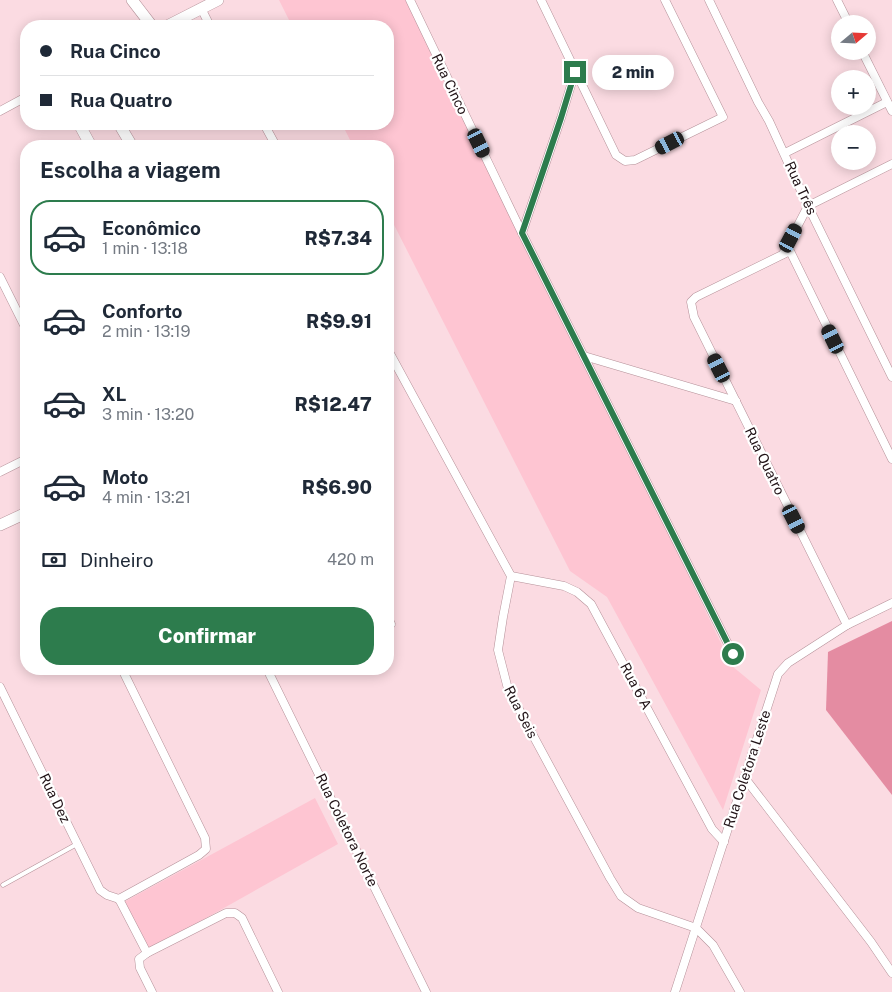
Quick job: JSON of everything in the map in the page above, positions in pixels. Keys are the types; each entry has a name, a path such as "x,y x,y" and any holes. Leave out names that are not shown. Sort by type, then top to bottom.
{"street":[{"path":"132,0 147,20"},
{"path":"178,20 218,0"},
{"name":"Rua Cinco","path":"410,0 522,233 733,654"},
{"path":"541,0 616,154 625,161 635,160 723,117 664,0"},
{"name":"Rua Três","path":"709,0 892,377"},
{"path":"837,0 844,15"},
{"path":"201,8 207,20"},
{"path":"866,60 892,112"},
{"path":"522,233 575,72"},
{"path":"0,111 20,101"},
{"path":"784,152 887,102"},
{"path":"783,254 808,206 892,164"},
{"path":"783,254 790,251 892,459"},
{"name":"Rua Quatro","path":"783,254 696,297 691,302 694,317 847,625"},
{"path":"0,277 20,317"},
{"path":"584,356 736,401"},
{"path":"394,361 512,576"},
{"path":"0,472 20,462"},
{"path":"0,525 20,516"},
{"name":"Rua 6 A","path":"512,576 564,586 577,592 592,604 712,829 724,842"},
{"name":"Rua Seis","path":"512,576 498,650 508,689 621,896 638,908 696,928 713,945 740,992"},
{"name":"Rua Coletora Leste","path":"675,992 778,674 788,663 847,625 892,604"},
{"path":"125,675 205,838 206,849 199,855 119,900 147,953"},
{"name":"Rua Coletora Norte","path":"270,675 426,992"},
{"name":"Rua Dez","path":"0,687 100,890 119,900"},
{"path":"744,777 892,973"},
{"path":"152,992 140,968 139,959 147,953 226,913 235,913 242,918 278,992"}],"lane":[{"path":"3,885 77,844"}],"shaded area":[{"path":"279,0 412,0 732,666 761,690 723,810 607,597 570,571 394,225 394,140 350,140 345,130 394,130 394,20 289,20"},
{"path":"892,621 892,795 826,710 828,652"},
{"path":"315,798 338,844 149,950 124,902"}],"route":[{"path":"575,72 522,233 733,654"}]}
